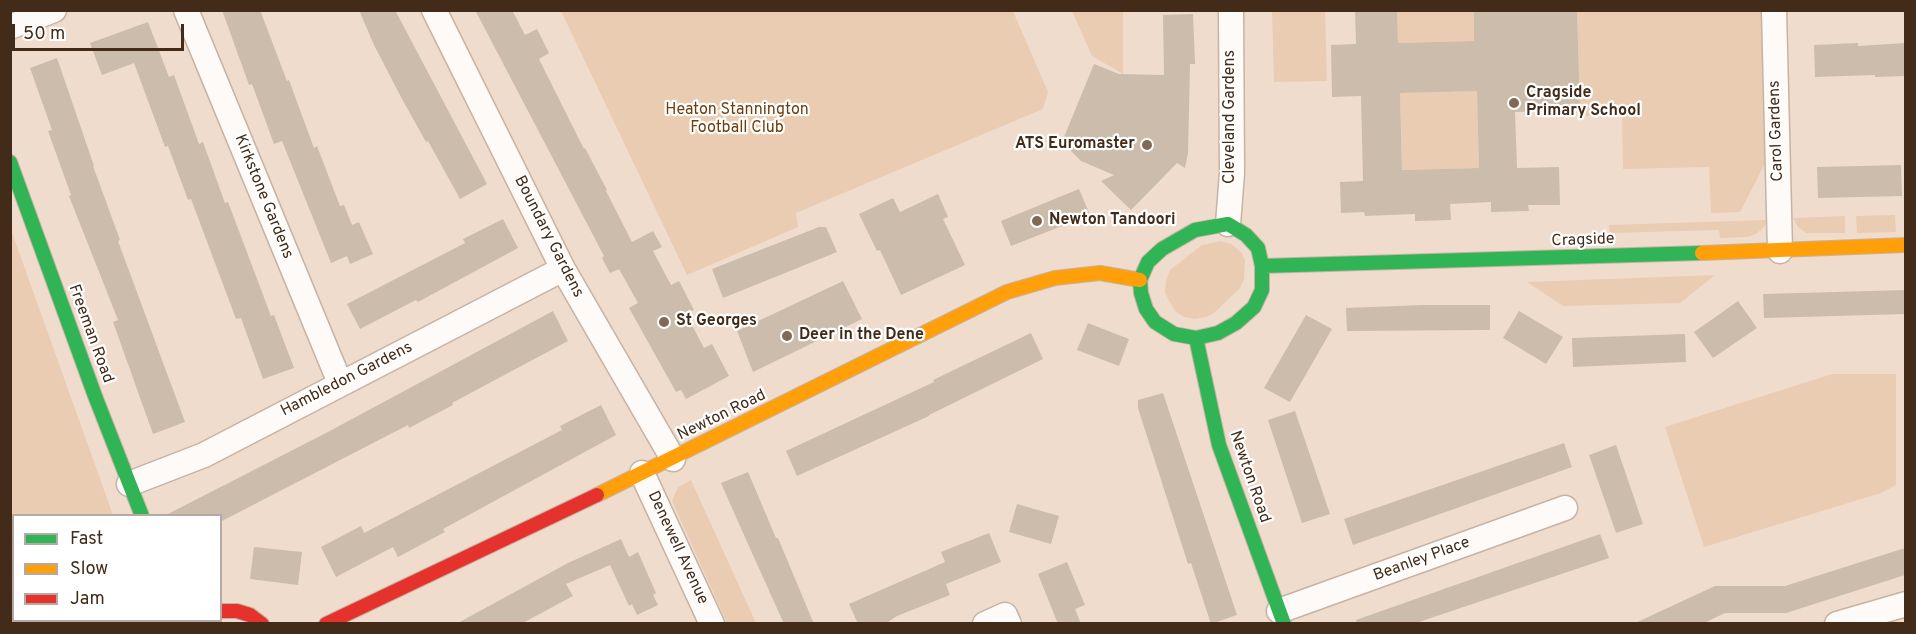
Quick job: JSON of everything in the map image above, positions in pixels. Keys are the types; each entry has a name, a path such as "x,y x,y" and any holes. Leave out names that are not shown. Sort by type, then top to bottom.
{"street":[{"path":"10,27 54,10"},
{"name":"Kirkstone Gardens","path":"186,10 340,383"},
{"name":"Boundary Gardens","path":"434,10 562,269 673,459"},
{"name":"Cleveland Gardens","path":"1228,224 1232,173 1231,10"},
{"name":"Carol Gardens","path":"1774,10 1780,251"},
{"name":"Freeman Road","path":"10,162 141,514"},
{"path":"1228,224 1246,235 1258,248 1262,266 1262,290 1254,306 1236,323 1218,333 1196,339 1174,333 1155,322 1146,309 1141,293 1140,280 1148,262 1162,249 1195,230 1228,224"},
{"name":"Cragside","path":"1262,266 1780,251 1905,245"},
{"name":"Hambledon Gardens","path":"129,484 204,455 562,269"},
{"name":"Newton Road","path":"326,624 673,459 1007,292 1055,278 1100,273 1140,280"},
{"name":"Newton Road","path":"1196,339 1219,446 1282,617"},
{"name":"Denewell Avenue","path":"642,473 712,624"},
{"name":"Beanley Place","path":"1282,617 1565,508"},
{"path":"1837,624 1905,604"},
{"path":"222,611 250,615 262,624"},
{"path":"985,624 1005,615 1008,624"}],"green space":[{"name":"Heaton Stannington Football Club","path":"561,11 1013,11 1048,92 1043,109 796,213 798,227 687,275"},
{"path":"1072,11 1123,11 1123,74 1092,56"},
{"path":"1272,11 1325,11 1327,81 1274,82"},
{"path":"1397,11 1474,11 1474,41 1398,43"},
{"path":"1577,11 1765,11 1769,156 1740,212 1711,213 1709,167 1623,169 1622,115 1580,116"},
{"path":"1477,91 1479,168 1402,170 1400,93"},
{"path":"1895,215 1896,232 1857,233 1856,216"},
{"path":"1845,216 1845,233 1806,233 1798,227 1793,218"},
{"path":"1768,220 1756,234 1747,237 1720,238 1719,230 1610,233 1609,225"},
{"path":"10,227 113,514 12,514 12,622 151,623 11,623"},
{"path":"1221,241 1231,244 1241,252 1245,260 1244,279 1240,288 1214,313 1195,319 1184,317 1175,311 1165,293 1170,270 1202,245"},
{"path":"1715,275 1680,303 1563,306 1527,282"},
{"path":"1832,374 1896,374 1896,485 1881,493 1704,547 1665,427"},
{"path":"691,480 756,623 727,623 672,501 678,487"}],"building":[{"path":"222,10 260,10 314,148 317,146 340,206 344,205 352,225 359,222 373,254 350,264 347,256 331,263 282,141 274,144 252,84 249,85"},
{"path":"359,10 395,10 487,184 460,199 402,99"},
{"path":"475,10 512,10 525,35 537,29 549,53 539,59 632,242 653,231 662,247 653,251 671,285 679,281 694,310 686,314 704,348 712,344 729,376 686,399 681,390 676,392 629,308 638,303 619,269 610,273 602,258 604,256"},
{"path":"1355,10 1397,10 1398,43 1474,41 1474,10 1577,10 1580,110 1515,112 1517,168 1559,167 1560,205 1528,205 1529,211 1491,212 1491,202 1450,204 1451,220 1415,221 1415,214 1365,216 1364,212 1341,213 1340,182 1363,181 1361,96 1332,97 1331,45 1356,44","holes":["1477,91 1479,168 1402,170 1400,93"]},
{"name":"ATS Euromaster","path":"1193,14 1195,64 1190,64 1188,153 1185,168 1177,163 1131,210 1101,181 1114,175 1081,161 1062,142 1094,64 1119,74 1164,75 1163,15"},
{"path":"148,22 169,77 174,75 199,144 203,142 225,203 228,202 271,316 274,315 294,368 263,379 241,318 236,319 191,199 188,200 168,146 165,147 134,63 102,75 90,43"},
{"path":"1858,43 1858,46 1905,43 1905,76 1815,77 1814,45"},
{"path":"57,58 120,240 118,241 185,422 153,434 113,322 118,320 69,196 71,195 48,131 52,130 30,68"},
{"path":"1901,165 1902,196 1818,198 1817,167"},
{"path":"1079,189 1090,215 1011,246 1001,221"},
{"path":"938,194 948,217 943,219 965,265 901,295 880,250 877,251 859,214 893,198 900,212"},
{"path":"503,219 518,248 418,302 416,300 360,329 347,304 465,243 463,239"},
{"path":"819,227 826,227 837,252 723,298 712,269"},
{"path":"843,281 862,319 753,372 737,331"},
{"path":"1905,290 1905,314 1764,318 1763,294"},
{"path":"1738,301 1757,328 1713,358 1694,332"},
{"path":"1490,305 1490,330 1347,331 1346,308"},
{"path":"553,311 568,341 409,428 408,425 222,521 222,514 168,514 326,433"},
{"path":"1519,311 1563,337 1546,364 1503,338"},
{"path":"1306,315 1332,329 1290,402 1264,388"},
{"path":"1088,323 1129,339 1119,366 1077,350"},
{"path":"1031,333 1043,359 929,416 797,476 786,451 934,382 933,380"},
{"path":"1685,334 1686,362 1573,367 1572,338"},
{"path":"1163,393 1237,615 1211,624 1191,563 1188,564 1138,408 1138,400"},
{"path":"601,405 616,435 443,529 445,532 398,557 393,547 336,577 321,547 361,526 364,533 562,430 560,426"},
{"path":"1295,411 1330,514 1302,523 1268,420"},
{"path":"1564,443 1572,467 1353,545 1344,519"},
{"path":"1616,445 1643,524 1616,533 1589,455"},
{"path":"748,472 814,624 784,624 721,483"},
{"path":"1017,504 1059,516 1051,544 1009,532"},
{"path":"989,533 1001,562 946,584 950,595 897,616 885,624 858,624 849,604 945,562 941,552"},
{"path":"1600,534 1609,558 1413,624 1357,624 1356,620"},
{"path":"621,539 629,557 638,552 656,593 653,595 658,605 637,615 632,604 629,606 610,565 566,584 573,596 521,624 456,624 568,563"},
{"path":"254,547 302,552 298,585 250,579"},
{"path":"1905,548 1905,575 1786,613 1725,613 1702,624 1633,624 1715,586 1785,586"},
{"path":"1067,562 1085,605 1075,609 1081,624 1058,624 1038,574"}],"traffic: fast":[{"path":"10,162 95,396 141,514"},
{"path":"1228,224 1246,235 1258,248 1262,266 1262,290 1254,307 1236,323 1218,333 1196,338 1174,334 1155,322 1146,309 1140,280 1148,262 1162,249 1195,230 1228,224"},
{"path":"1262,266 1702,253"},
{"path":"1196,338 1219,445 1284,624"}],"traffic: slow":[{"path":"1702,253 1906,245"},
{"path":"597,495 1007,292 1055,278 1100,273 1140,280"}],"traffic: jam":[{"path":"326,624 597,495"},
{"path":"222,611 237,611 250,615 262,624"}],"place":[{"name":"Cragside Primary School","path":"1514,103"},
{"name":"ATS Euromaster","path":"1147,145"},
{"name":"Newton Tandoori","path":"1037,221"},
{"name":"St Georges","path":"664,322"},
{"name":"Deer in the Dene","path":"787,336"}]}
